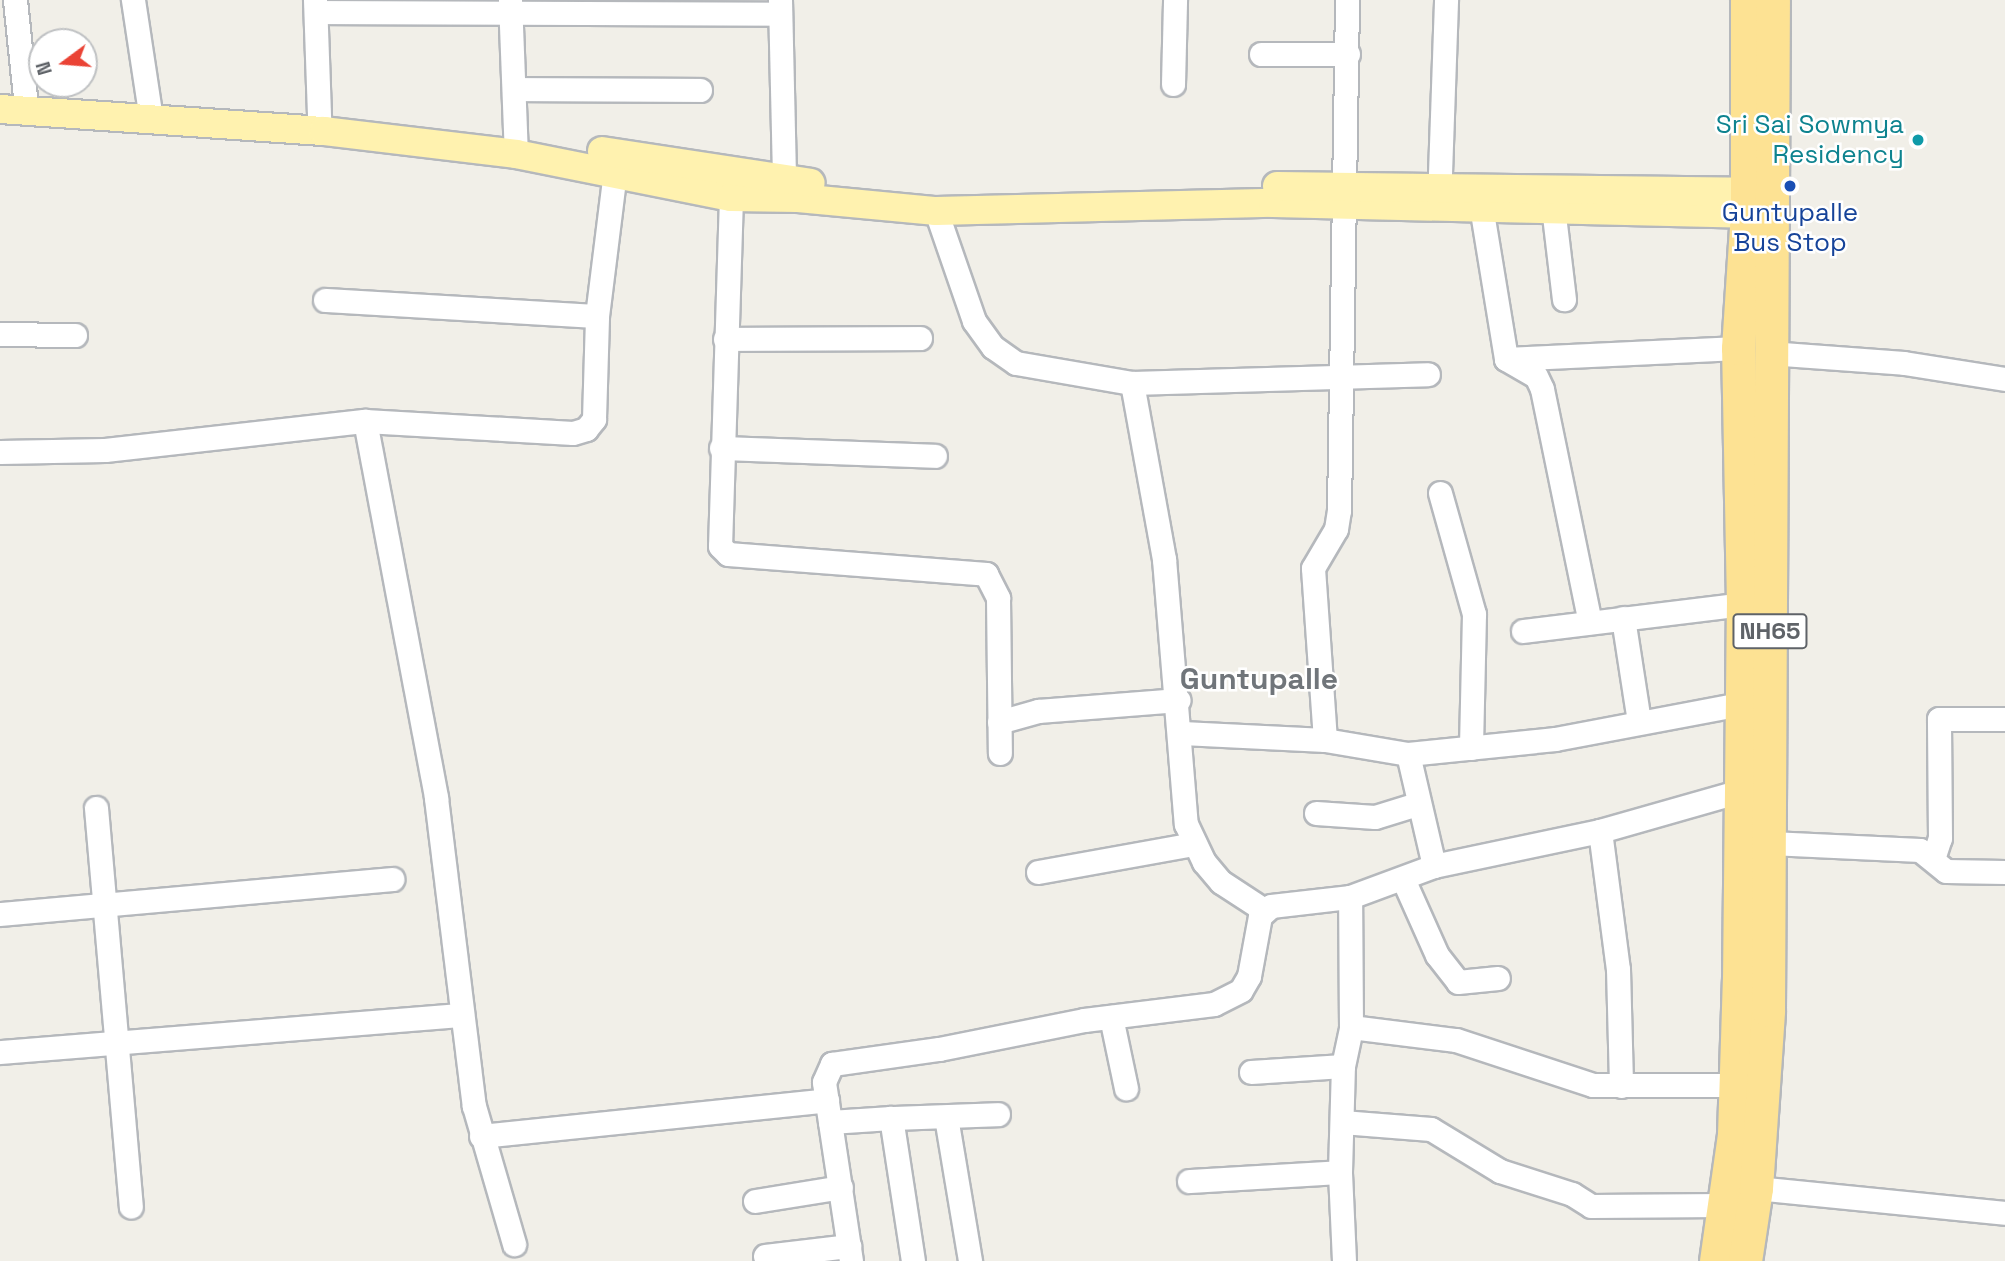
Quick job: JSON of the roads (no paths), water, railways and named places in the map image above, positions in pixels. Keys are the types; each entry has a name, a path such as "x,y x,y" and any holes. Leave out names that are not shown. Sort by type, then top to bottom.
{"highway":[{"name":"NH65","path":"1747,0 1760,202"},
{"name":"NH65","path":"1745,1261 1756,1188 1768,1010 1770,843 1755,787 1740,704 1742,604 1760,202 1773,0"},
{"name":"NH65","path":"1716,1261 1734,1135 1755,787 1754,350"}],"main road":[{"path":"8,101 516,146"},
{"path":"150,112 319,117 616,162 934,197 1346,194 1760,202"},
{"path":"616,162 731,197 798,198 936,211 1346,194"},
{"path":"1439,195 1481,206 1760,202"}],"street":[{"path":"8,101 15,0"},
{"path":"133,0 150,112"},
{"path":"1173,84 1175,0"},
{"path":"1325,740 1313,568 1336,529 1339,510 1347,0"},
{"path":"1439,195 1446,0"},
{"path":"510,5 516,146"},
{"path":"319,117 316,6 780,7 784,179"},
{"path":"1261,54 1348,54"},
{"path":"514,89 700,90"},
{"path":"0,452 105,450 365,421 573,433 586,429 594,419 597,316 616,162"},
{"path":"731,197 718,538 728,554 977,571 992,579 998,598 1000,753"},
{"path":"1481,206 1506,359"},
{"path":"1553,207 1564,299"},
{"path":"936,211 974,321 993,347 1025,365 1132,383 1428,374"},
{"path":"325,300 597,316"},
{"path":"0,334 75,335"},
{"path":"725,339 920,338"},
{"path":"1506,359 1754,350 1904,363 2005,379"},
{"path":"1506,359 1536,376 1542,389 1590,622"},
{"path":"1132,383 1160,533 1182,733 1183,802 1193,844 1221,882 1264,910 1350,897 1434,866 1600,831 1755,787"},
{"path":"365,421 436,798 455,1016 481,1136 514,1244"},
{"path":"721,448 936,456"},
{"path":"1440,493 1474,614 1471,748"},
{"path":"1523,631 1742,604"},
{"path":"1623,618 1639,721"},
{"path":"999,722 1038,711 1179,700"},
{"path":"1182,733 1325,740 1408,754 1555,739 1740,704"},
{"path":"1933,859 1940,838 1939,719 2005,719"},
{"path":"1408,754 1417,804 1434,866"},
{"path":"1315,813 1375,817 1417,804"},
{"path":"96,808 131,1206"},
{"path":"1600,831 1618,969 1621,1086"},
{"path":"1770,843 1920,850 1953,872 2005,872"},
{"path":"1038,872 1193,844"},
{"path":"1403,878 1437,955 1458,982 1498,978"},
{"path":"0,914 392,879"},
{"path":"1337,1261 1344,1261 1340,1172 1343,1066 1351,1027 1350,897"},
{"path":"765,1256 850,1253 824,1075 832,1064 1111,1017 1193,1009 1230,998 1249,976 1264,910"},
{"path":"0,1052 117,1040 455,1016"},
{"path":"1111,1017 1126,1088"},
{"path":"1351,1027 1456,1040 1544,1065 1584,1083 1621,1086 1735,1085"},
{"path":"1251,1072 1343,1066"},
{"path":"481,1136 828,1111 891,1118 998,1114"},
{"path":"947,1117 970,1261"},
{"path":"891,1118 913,1261"},
{"path":"1342,1122 1431,1129 1500,1171 1572,1194 1591,1206 1723,1205"},
{"path":"1189,1181 1340,1172"},
{"path":"755,1202 841,1188"},
{"path":"1756,1188 2005,1213"}],"place":[{"name":"Sri Sai Sowmya Residency","path":"1918,140"},
{"name":"Guntupalle Bus Stop","path":"1790,186"}],"district":[{"name":"Guntupalle","path":"1259,679"}]}
